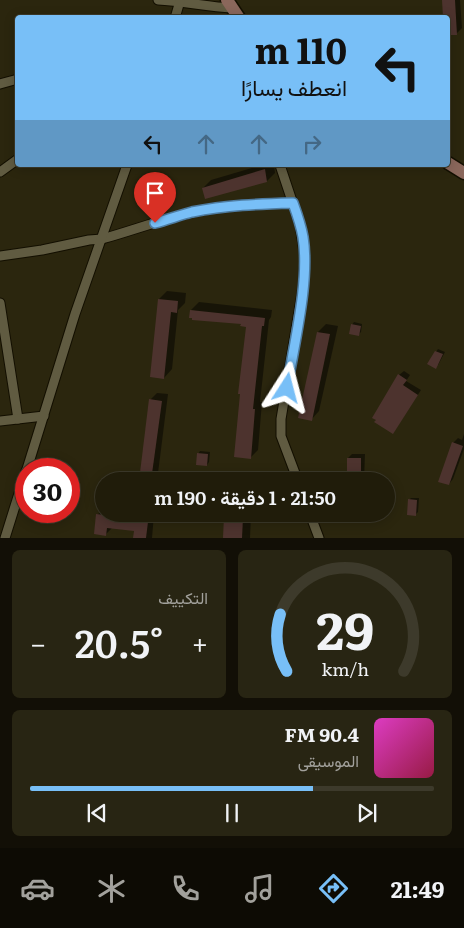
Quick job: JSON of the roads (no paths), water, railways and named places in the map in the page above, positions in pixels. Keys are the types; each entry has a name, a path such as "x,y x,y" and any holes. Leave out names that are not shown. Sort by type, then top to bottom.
{"street":[{"path":"158,0 180,0 214,7 233,8"},
{"path":"176,15 180,0"},
{"path":"214,7 218,15"},
{"path":"0,84 15,80"},
{"path":"0,172 15,161"},
{"path":"450,164 464,173"},
{"path":"31,458 75,314 126,167"},
{"path":"281,167 303,236 305,259 303,287 281,436 295,472"},
{"path":"0,256 102,239 190,212 250,204 293,203"},
{"path":"0,303 18,419"},
{"path":"0,421 44,416"},
{"path":"5,538 5,523 15,499"},
{"path":"313,522 318,538"}]}
